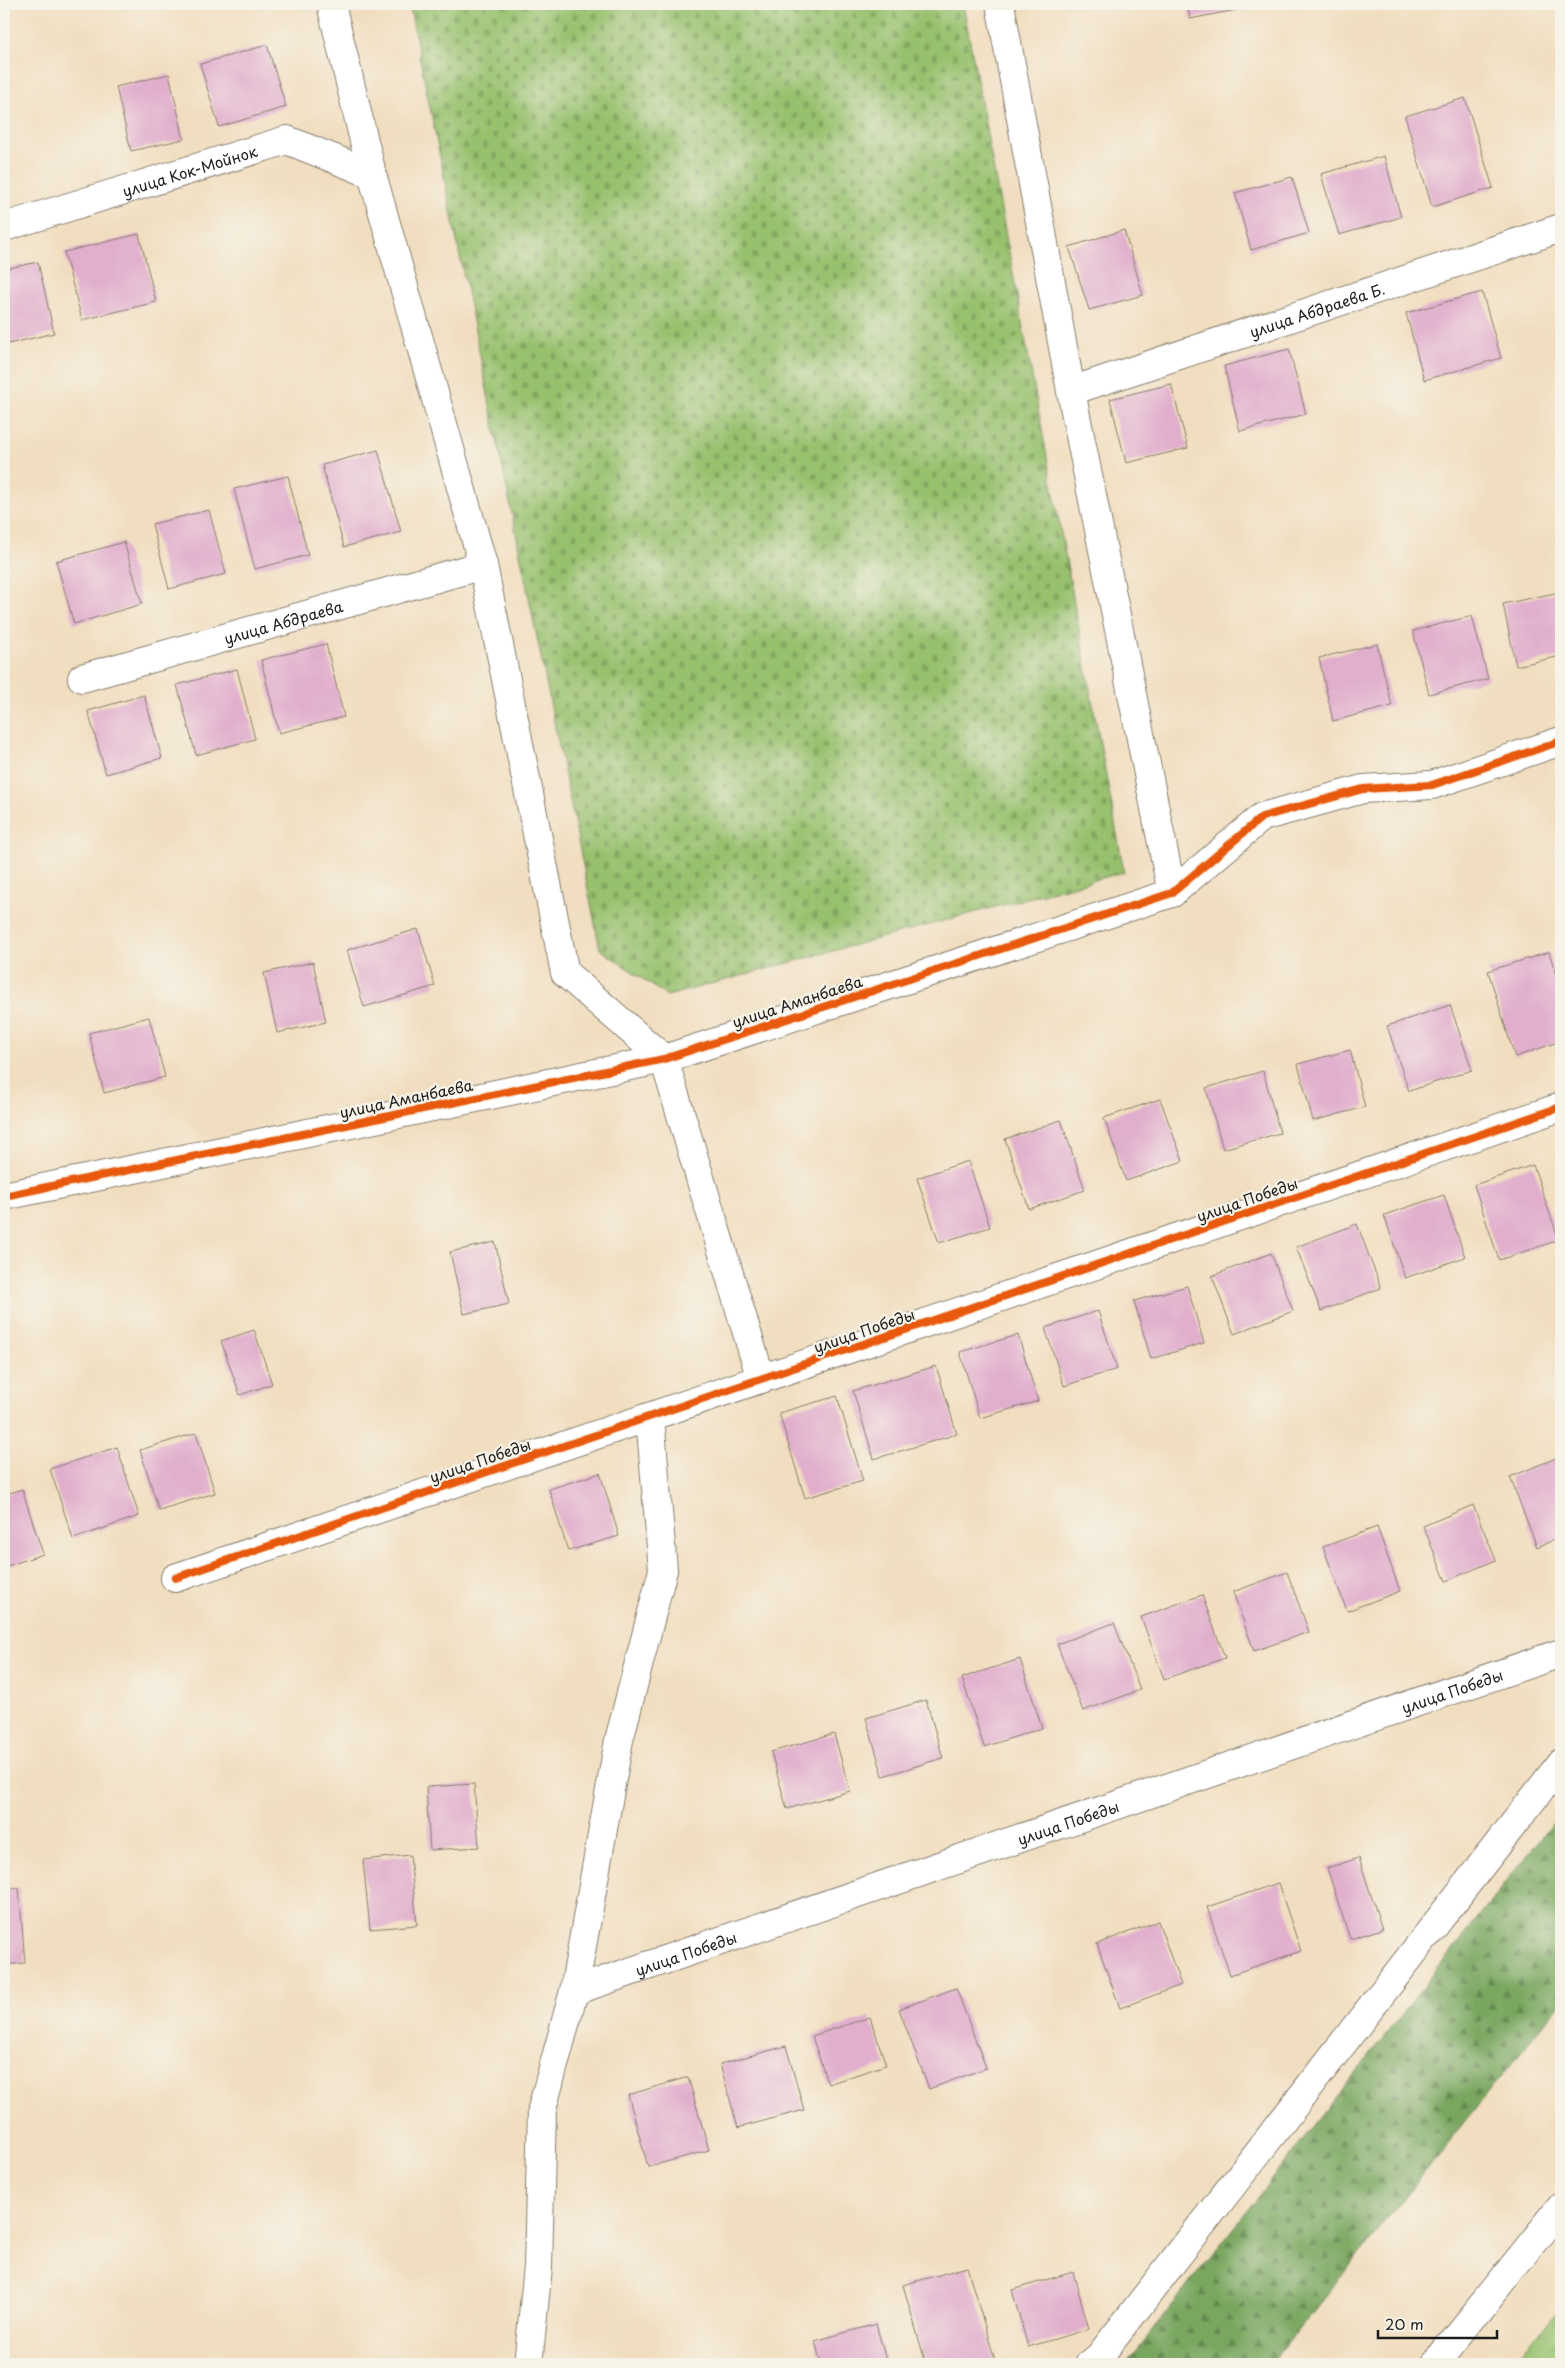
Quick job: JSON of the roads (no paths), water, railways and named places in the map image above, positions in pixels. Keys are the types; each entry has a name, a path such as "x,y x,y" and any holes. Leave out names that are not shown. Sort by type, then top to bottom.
{"street":[{"path":"331,4 372,174 483,565 565,973 664,1059 761,1379"},
{"path":"1000,4 1071,390 1172,893"},
{"name":"улица Кок-Мойнок","path":"4,228 287,140 372,174"},
{"name":"улица Абдраева Б.","path":"1071,390 1561,228"},
{"name":"улица Абдраева","path":"82,678 483,565"},
{"name":"улица Аманбаева","path":"4,1196 664,1059 1172,893 1262,817 1364,789 1432,785 1561,741"},
{"name":"улица Победы","path":"175,1578 1561,1107"},
{"path":"528,2364 538,2267 542,2109 574,1991 619,1740 664,1570 650,1417"},
{"name":"улица Победы","path":"574,1991 1561,1652"},
{"path":"1089,2364 1098,2358 1561,1764"},
{"path":"1435,2364 1561,2207"}]}
